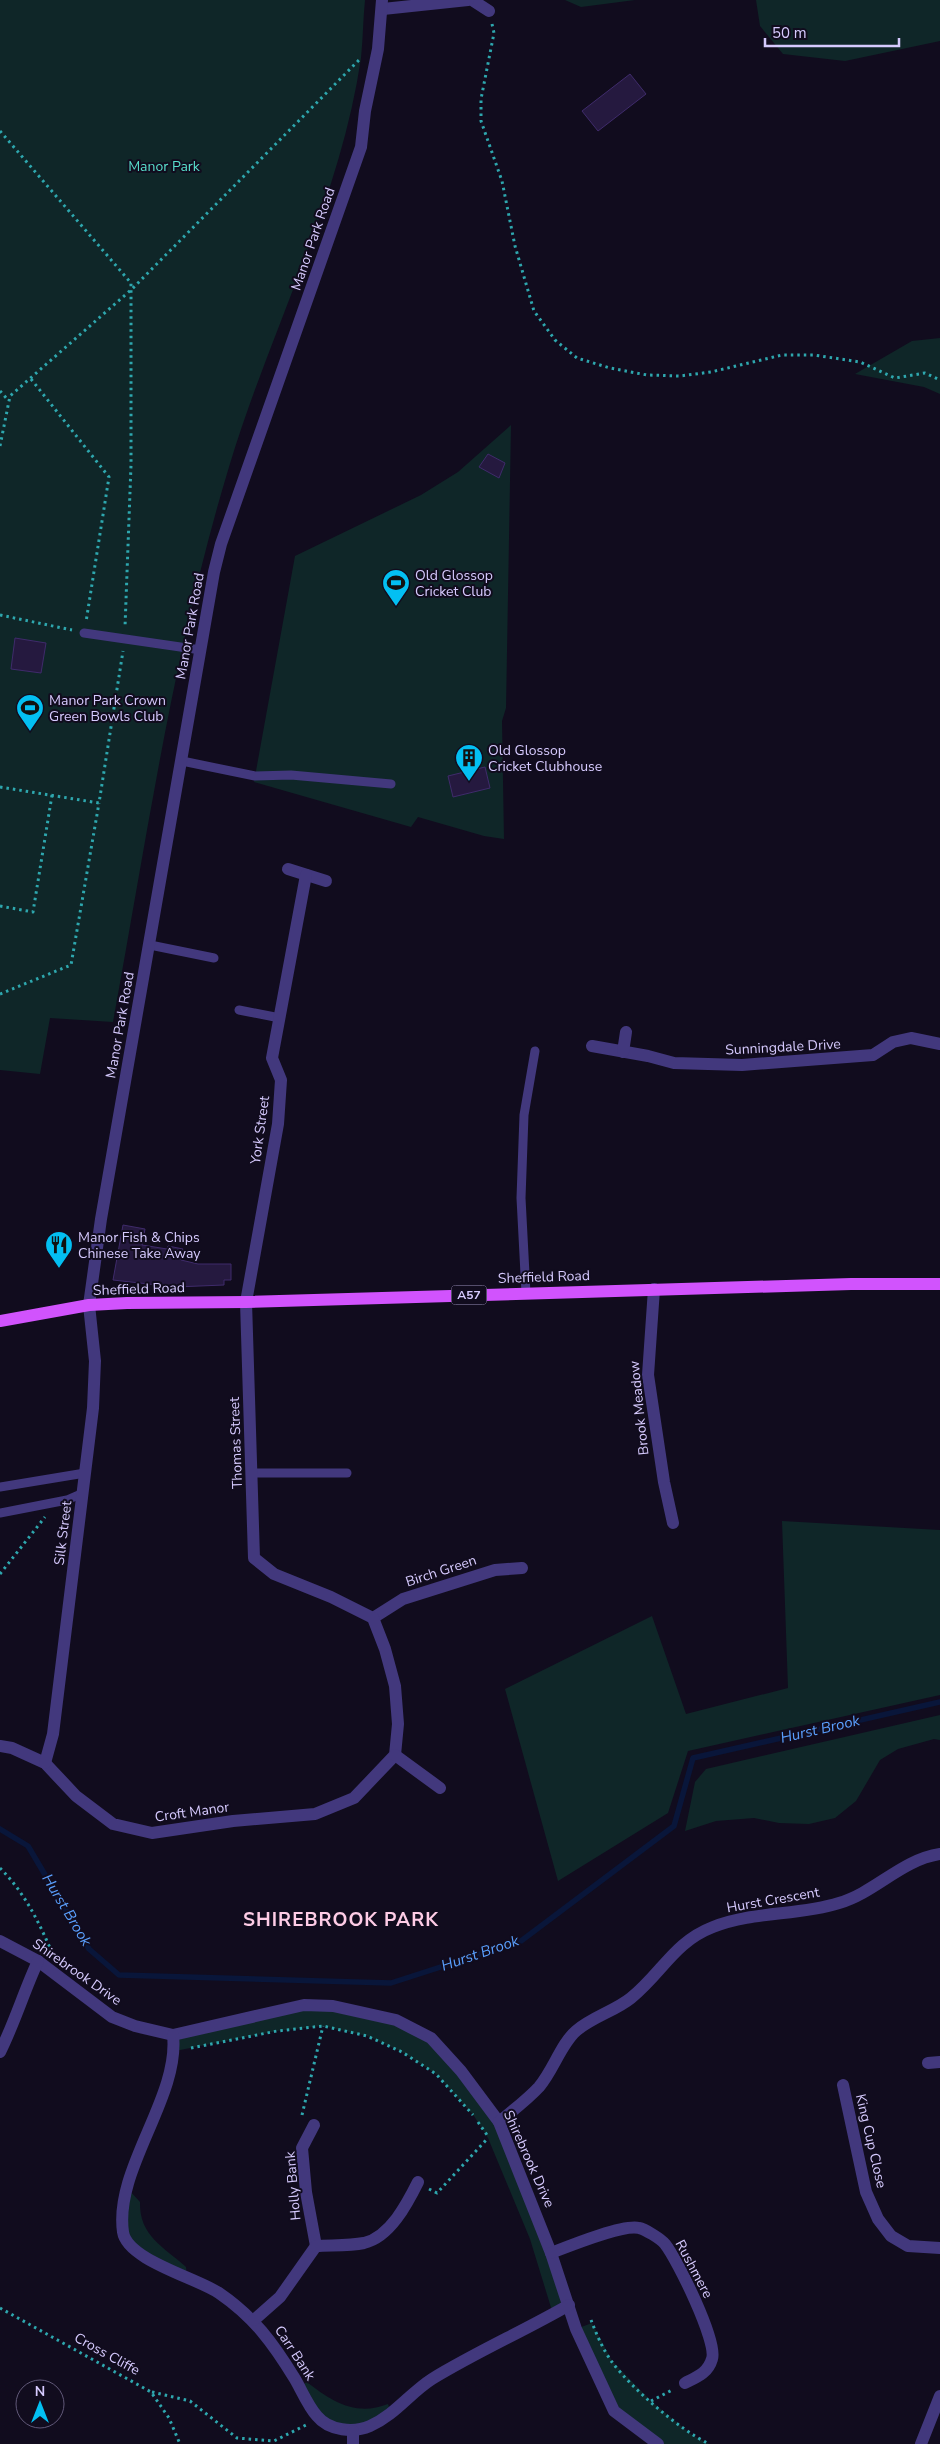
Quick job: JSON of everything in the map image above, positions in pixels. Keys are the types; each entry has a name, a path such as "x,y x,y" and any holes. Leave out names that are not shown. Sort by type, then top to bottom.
{"main road":[{"name":"Sheffield Road","path":"0,1321 89,1305 654,1289 940,1284"}],"street":[{"path":"383,4 470,0 489,11"},
{"name":"Manor Park Road","path":"89,1305 102,1219 214,572 221,544 360,147 365,111 377,54 383,4"},
{"path":"288,869 326,882"},
{"name":"York Street","path":"246,1302 278,1124 281,1080 272,1058 306,875"},
{"path":"623,1052 626,1032"},
{"name":"Sunningdale Drive","path":"592,1046 648,1056 674,1064 742,1065 872,1055 893,1042 911,1038 940,1044"},
{"name":"Brook Meadow","path":"654,1289 648,1375 664,1482 673,1523"},
{"name":"Thomas Street","path":"246,1302 254,1558 274,1574 331,1597 373,1618"},
{"name":"Silk Street","path":"45,1763 53,1734 94,1408 95,1361 89,1305"},
{"name":"Birch Green","path":"373,1618 403,1599 495,1570 522,1568"},
{"path":"373,1618 385,1649 395,1686 398,1724 395,1756 440,1788"},
{"name":"Croft Manor","path":"0,1746 12,1748 45,1763 76,1796 113,1824 152,1833 233,1821 314,1814 354,1798 395,1756"},
{"name":"Hurst Crescent","path":"499,2122 539,2087 577,2030 631,1998 654,1975 672,1953 694,1937 713,1927 744,1918 812,1911 841,1903 870,1890 900,1868 927,1856 940,1854"},
{"name":"Shirebrook Drive","path":"0,1941 38,1961 112,2016 135,2026 173,2035 304,2005 333,2006 396,2020 431,2038 461,2070 499,2122 552,2253 592,2368 614,2411 658,2444"},
{"path":"0,2052 11,2030 22,1994 38,1961"},
{"name":"Carr Bank","path":"173,2035 175,2050 165,2088 138,2157 123,2206 123,2234 138,2254 218,2292 254,2320 274,2345 317,2417"},
{"name":"King Cup Close","path":"843,2085 866,2192 878,2219 891,2236 908,2246 940,2248"},
{"name":"Holly Bank","path":"314,2125 302,2148 306,2192 316,2246"},
{"path":"254,2320 280,2297 316,2246 365,2242 377,2236 404,2210 418,2182"},
{"name":"Rushmere","path":"552,2253 624,2228 639,2228 664,2242 704,2320 711,2339 713,2358 704,2373 685,2383"},
{"path":"317,2417 333,2427 353,2431 370,2426 391,2413 430,2381 569,2305"},
{"path":"921,2444 940,2396"},
{"path":"353,2431 353,2444"}],"lane":[{"path":"84,633 201,650"},
{"path":"182,761 255,776 291,775 391,784"},
{"path":"150,945 214,958"},
{"path":"239,1010 280,1018"},
{"path":"526,1293 521,1198 522,1161 524,1115 535,1051"},
{"path":"0,1488 85,1473"},
{"path":"252,1473 347,1473"},
{"path":"0,1513 55,1502 83,1493"}],"path":[{"path":"489,11 494,33 481,99 481,120 502,180 515,246 534,311 555,340 577,358 610,368 647,375 680,376 711,372 782,355 814,355 860,362 895,378 924,373 940,380"},
{"path":"0,446 8,400 132,289 361,58 377,54"},
{"path":"0,131 130,284 132,289 131,465 125,638 71,965 0,994"},
{"path":"0,615 84,633 110,476 31,379"},
{"path":"0,391 8,400"},
{"path":"0,787 99,803"},
{"path":"0,906 33,912 52,795"},
{"path":"0,1574 55,1502"},
{"path":"0,1868 18,1886 50,1948 38,1961"},
{"path":"175,2050 278,2031 323,2026 367,2036 402,2052 436,2074 474,2116 492,2145"},
{"path":"314,2125 302,2116 323,2026"},
{"path":"418,2182 437,2193 488,2138"},
{"name":"Cross Cliffe","path":"0,2308 151,2392 169,2418 180,2444"},
{"path":"588,2314 612,2361 650,2401 692,2435 709,2444"},
{"path":"650,2401 685,2383"},
{"path":"151,2392 190,2401 237,2438 274,2440 300,2430 317,2417"}],"green space":[{"name":"Manor Park","path":"0,0 365,0 361,58 351,111 337,163 321,214 264,365 229,467 192,604 163,743 113,1022 50,1018 40,1074 0,1070"},
{"path":"565,0 635,0 581,7"},
{"path":"756,0 940,0 940,41 845,61 783,54 760,26"},
{"path":"940,338 940,394 924,387 855,374 912,341"},
{"name":"Old Glossop Cricket Club","path":"511,425 506,708 502,721 504,839 484,836 418,817 411,827 254,782 295,556 421,495 458,472"},
{"path":"782,1521 940,1530 940,1695 688,1751 668,1813 558,1881 505,1689 652,1616 686,1714 788,1688"},
{"path":"940,1715 940,1740 934,1739 898,1749 880,1760 856,1801 835,1818 809,1824 779,1823 754,1818 716,1821 685,1831 695,1782 706,1769"},
{"path":"304,2005 396,2020 431,2038 484,2100 569,2305 553,2314 530,2239 488,2138 474,2116 436,2074 402,2052 367,2036 323,2026 277,2031 175,2051 173,2035"},
{"path":"128,2189 140,2202 141,2214 148,2232 154,2240 186,2267 187,2278 172,2271 123,2234"},
{"path":"592,2323 612,2361 651,2401 692,2435 709,2444 658,2444 614,2411 576,2329"},
{"path":"307,2382 325,2395 344,2405 365,2409 388,2404 391,2413 370,2426 333,2427 299,2387"}],"building":[{"path":"630,74 646,94 598,131 582,111"},
{"path":"488,454 505,463 499,478 479,467"},
{"path":"15,638 46,643 41,673 11,669"},
{"name":"Old Glossop Cricket Clubhouse","path":"485,767 490,788 453,797 448,776"},
{"path":"123,1225 145,1229 142,1245 167,1249 168,1246 183,1249 181,1260 198,1264 231,1264 231,1280 224,1280 224,1285 175,1287 113,1280"}],"waterway":[{"name":"Hurst Brook","path":"0,1829 28,1846 89,1949 119,1975 391,1983 521,1941 674,1826 693,1758 940,1702"}],"place":[{"name":"Old Glossop Cricket Club","path":"396,607"},
{"name":"Manor Park Crown Green Bowls Club","path":"30,732"},
{"name":"Old Glossop Cricket Clubhouse","path":"469,782"},
{"name":"Manor Fish & Chips Chinese Take Away","path":"59,1269"}],"district":[{"name":"SHIREBROOK PARK","path":"341,1920"}]}
